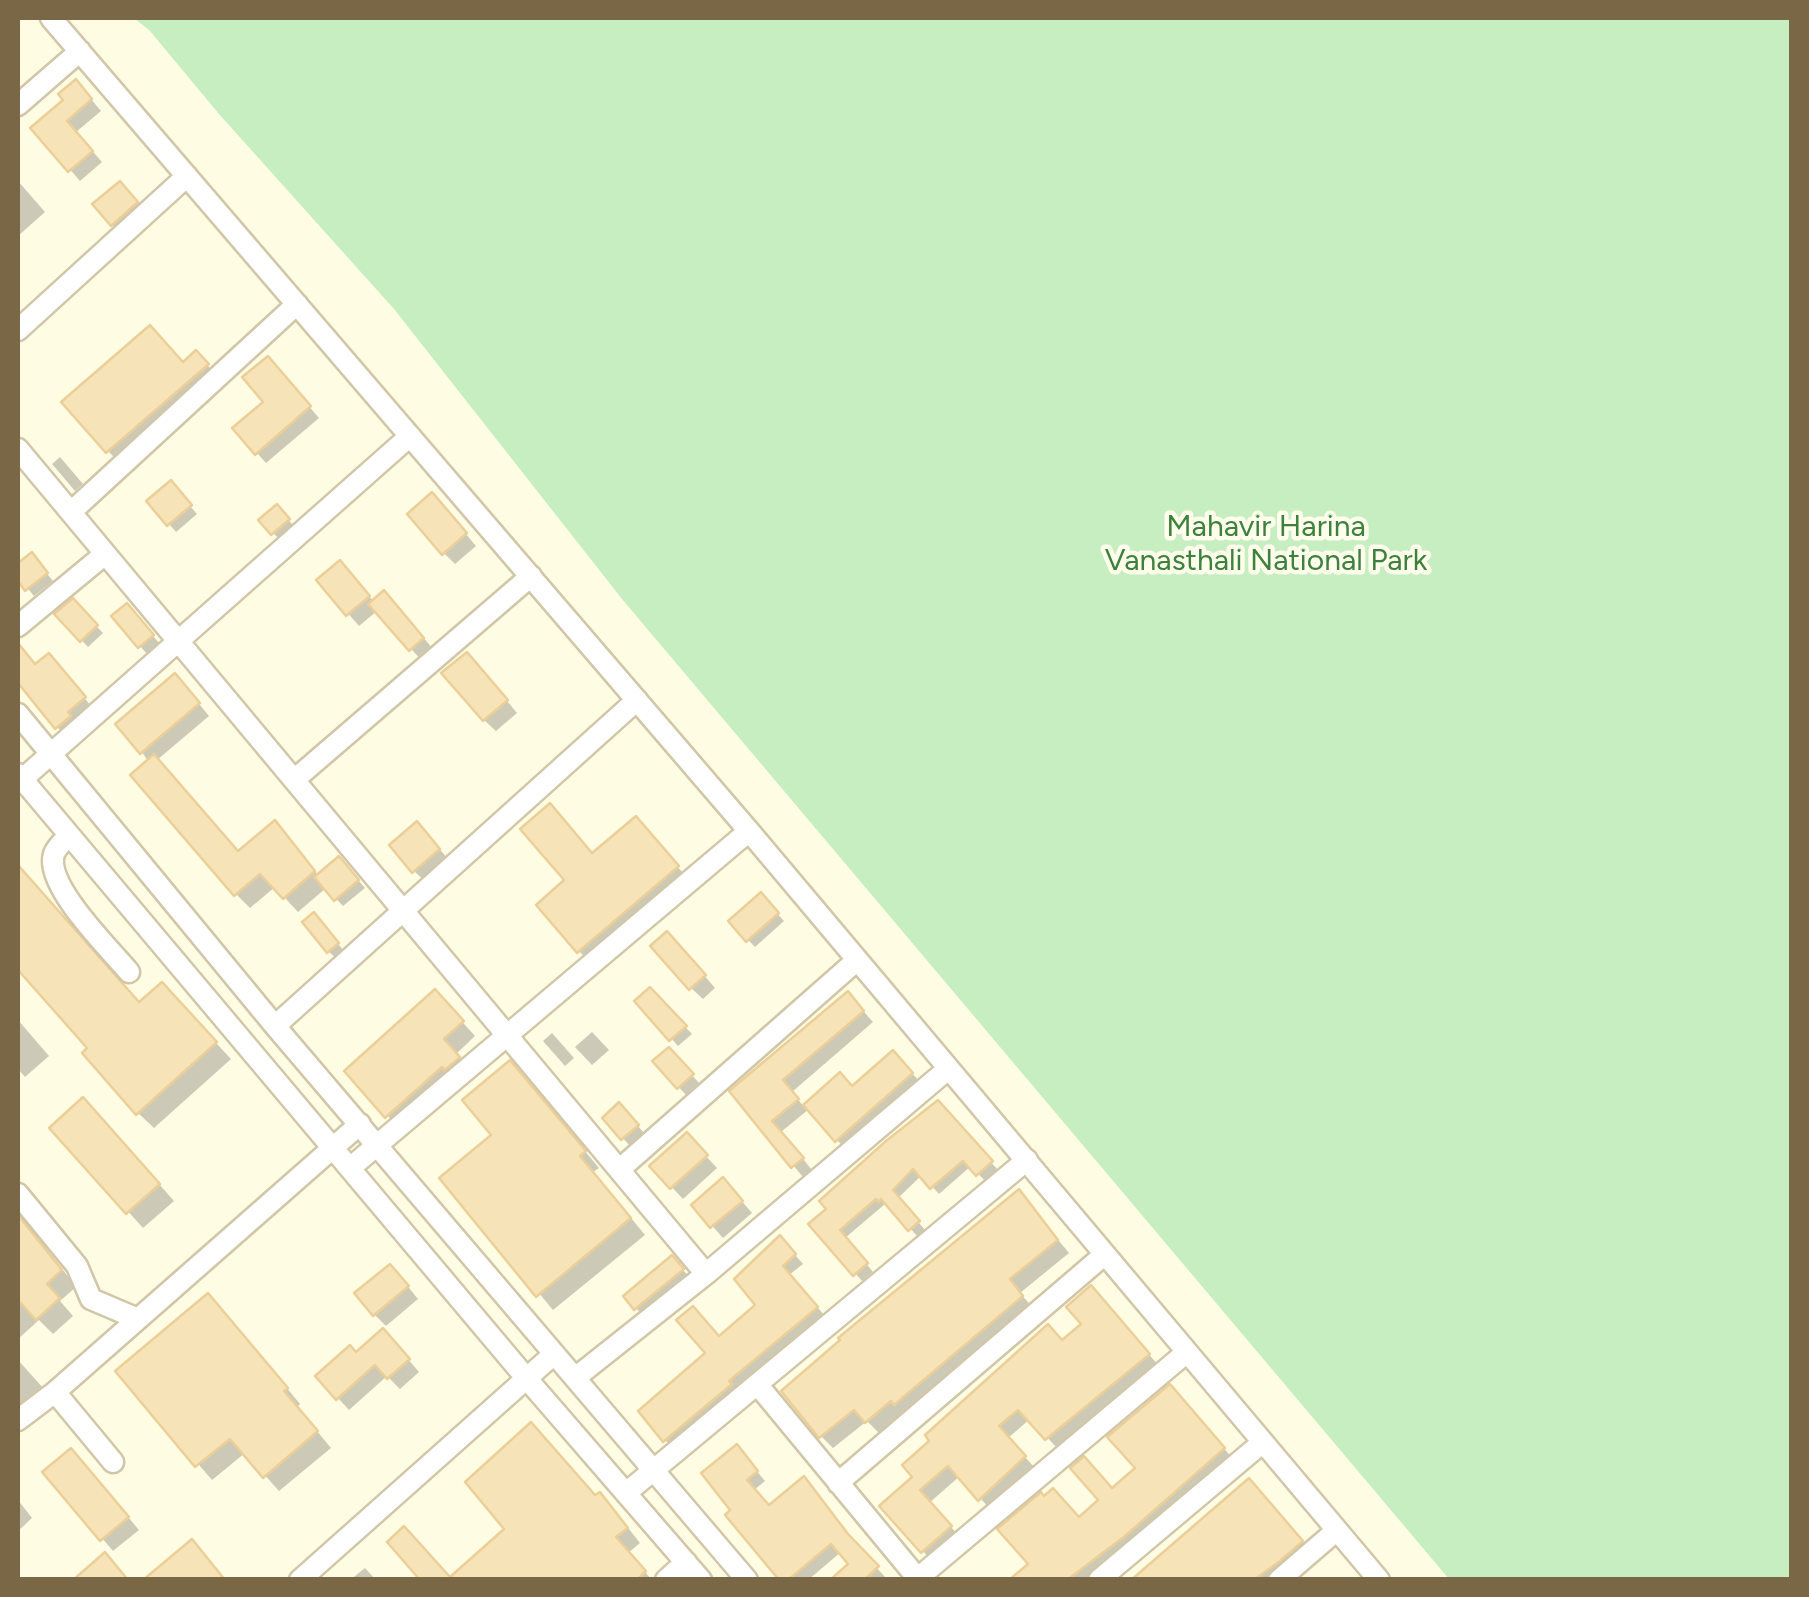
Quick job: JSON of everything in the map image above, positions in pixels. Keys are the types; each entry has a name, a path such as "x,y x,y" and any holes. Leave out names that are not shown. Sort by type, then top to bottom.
{"street":[{"path":"52,18 749,830 1379,1580"},
{"path":"18,105 80,50"},
{"path":"18,330 188,176"},
{"path":"71,512 297,304"},
{"path":"410,436 19,779 701,1580"},
{"path":"18,449 706,1274"},
{"path":"18,626 105,554"},
{"path":"294,780 531,576"},
{"path":"275,1026 636,700"},
{"path":"18,714 275,1026 747,1580"},
{"path":"350,1168 749,830"},
{"path":"69,835 52,858 60,890 129,972"},
{"path":"620,1169 856,962"},
{"path":"575,1378 706,1274 948,1070"},
{"path":"18,1420 55,1392 360,1124"},
{"path":"626,1493 656,1472 1026,1160"},
{"path":"18,1194 77,1266 91,1298 138,1319"},
{"path":"838,1482 1104,1255"},
{"path":"757,1384 918,1579 1186,1352"},
{"path":"300,1580 554,1354"},
{"path":"55,1392 113,1462"},
{"path":"1098,1580 1263,1442"},
{"path":"1279,1580 1336,1530"},
{"path":"666,1580 686,1562"}],"green space":[{"name":"Mahavir Harina Vanasthali National Park","path":"134,18 1791,18 1791,1579 1449,1579 622,599 394,309 150,31"}],"building":[{"path":"76,79 92,99 67,121 93,151 68,172 30,128 63,100 58,94"},
{"path":"120,181 138,202 111,226 92,204"},
{"path":"150,325 183,362 196,350 209,364 106,453 61,402"},
{"path":"268,356 311,406 255,455 232,428 263,402 242,377"},
{"path":"171,480 192,505 167,526 146,501"},
{"path":"432,492 467,533 442,555 407,514"},
{"path":"277,504 290,519 271,535 258,520"},
{"path":"32,552 48,573 25,591 18,581 18,563"},
{"path":"340,560 370,596 346,616 316,580"},
{"path":"384,590 424,638 409,651 368,604"},
{"path":"73,598 98,625 80,642 54,614"},
{"path":"127,603 154,635 138,648 111,616"},
{"path":"18,643 35,664 49,653 86,697 55,729 18,683"},
{"path":"467,652 508,700 483,721 441,673"},
{"path":"175,673 200,703 140,754 115,724"},
{"path":"154,754 238,851 275,820 315,871 283,899 260,874 234,896 130,775"},
{"path":"550,803 592,853 636,816 679,866 577,953 536,905 564,880 520,829"},
{"path":"417,821 440,849 412,873 389,845"},
{"path":"339,856 359,880 334,901 314,877"},
{"path":"18,865 139,1002 162,982 217,1042 136,1115 82,1053 87,1048 18,970"},
{"path":"761,892 779,913 746,942 728,921"},
{"path":"314,912 339,943 327,953 302,922"},
{"path":"667,931 706,975 689,990 650,946"},
{"path":"650,987 687,1026 669,1041 634,1001"},
{"path":"435,989 464,1021 444,1039 460,1057 445,1070 442,1067 385,1118 344,1071"},
{"path":"848,991 864,1011 783,1080 799,1099 772,1121 804,1158 791,1168 729,1091"},
{"path":"669,1047 694,1074 677,1089 652,1061"},
{"path":"893,1050 913,1073 835,1142 803,1105 840,1072 852,1086"},
{"path":"510,1060 586,1151 580,1156 631,1218 536,1297 439,1178 491,1135 462,1100"},
{"path":"83,1097 160,1184 126,1214 49,1128"},
{"path":"938,1100 993,1161 976,1176 963,1161 930,1189 913,1169 893,1190 920,1221 908,1231 881,1199 876,1199 840,1230 868,1263 853,1276 808,1224 826,1209 819,1201"},
{"path":"619,1102 639,1125 621,1140 602,1118"},
{"path":"687,1132 708,1155 670,1189 649,1166"},
{"path":"723,1177 743,1201 710,1228 691,1205"},
{"path":"1019,1189 1058,1240 1010,1279 1023,1296 894,1405 891,1401 865,1423 854,1410 819,1438 781,1391 838,1338"},
{"path":"18,1215 62,1270 47,1284 60,1298 36,1320 18,1300"},
{"path":"780,1235 796,1254 783,1266 818,1307 663,1442 638,1411 705,1353 676,1320 693,1306 719,1336 755,1305 734,1279"},
{"path":"672,1255 684,1269 634,1310 623,1296"},
{"path":"390,1264 409,1286 373,1316 354,1293"},
{"path":"1091,1285 1150,1354 1045,1440 1018,1410 999,1426 1026,1456 978,1501 948,1466 920,1490 952,1526 921,1553 879,1506 912,1477 902,1465 929,1441 925,1435 1048,1324 1062,1340 1081,1324 1066,1307"},
{"path":"208,1293 288,1388 284,1391 318,1431 263,1478 230,1439 195,1467 115,1371"},
{"path":"383,1328 410,1359 387,1379 375,1365 336,1400 315,1376 350,1345 356,1352"},
{"path":"1170,1384 1225,1448 1125,1536 1067,1580 1009,1580 1028,1564 997,1529 1041,1492 1044,1496 1053,1488 1079,1517 1098,1500 1070,1468 1084,1456 1112,1488 1135,1468 1107,1437"},
{"path":"531,1422 595,1495 600,1492 628,1528 616,1537 646,1571 637,1580 420,1580 387,1542 404,1526 450,1577 504,1529 465,1482"},
{"path":"737,1444 758,1471 747,1480 769,1505 804,1476 848,1534 879,1566 864,1580 830,1580 848,1564 831,1544 788,1580 779,1580 725,1515 730,1510 701,1473"},
{"path":"71,1448 129,1517 100,1541 42,1472"},
{"path":"1249,1478 1303,1541 1280,1561 1254,1580 1131,1580"},
{"path":"192,1539 225,1580 143,1580"},
{"path":"105,1552 128,1580 73,1580"}]}
